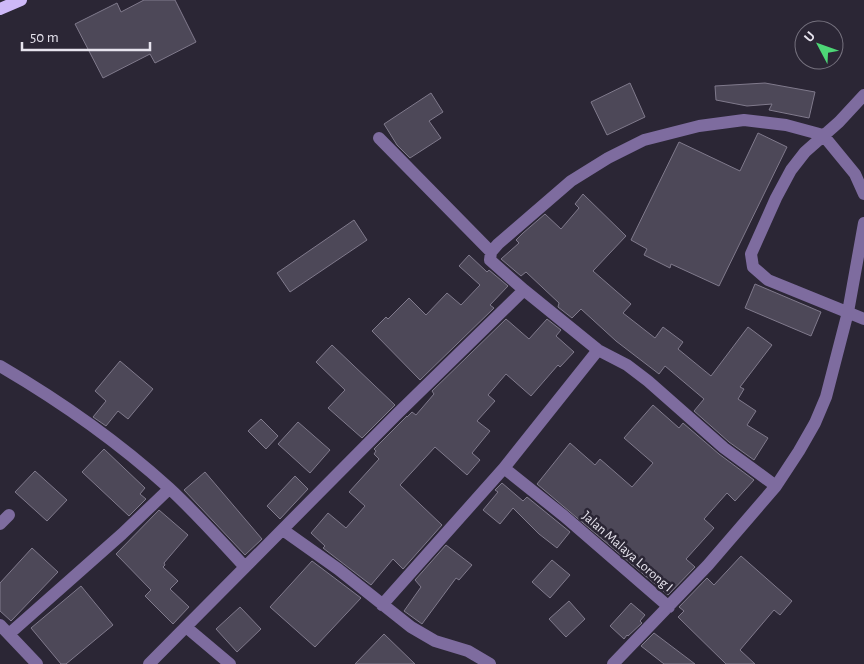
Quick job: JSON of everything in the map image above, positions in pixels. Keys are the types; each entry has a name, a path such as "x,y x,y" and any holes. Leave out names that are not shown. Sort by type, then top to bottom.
{"main road":[{"path":"0,9 21,0"}],"street":[{"path":"864,95 839,122 805,152 791,170 776,198 751,254 753,267 768,280 864,319"},
{"path":"776,486 724,448 634,370 598,350 524,290 490,260 491,252 571,181 608,158 644,140 699,126 744,120 786,125 823,135 855,174 864,194"},
{"path":"379,138 491,252"},
{"path":"669,607 708,566 776,486 815,423 826,397 848,312 864,223"},
{"path":"149,664 397,414 524,290"},
{"path":"382,605 504,468 598,350"},
{"path":"0,366 54,398 136,459 201,519 245,567"},
{"name":"Jalan Malaya Lorong I","path":"504,468 564,516 669,607 613,664"},
{"path":"36,664 5,630 122,534 170,489"},
{"path":"283,530 338,569 411,627 435,641 468,650 490,664"},
{"path":"186,627 230,664"}],"building":[{"path":"144,0 175,0 196,42 155,63 150,54 103,78 75,24 117,3 121,12"},
{"path":"630,83 645,117 607,135 591,102"},
{"path":"765,83 815,92 809,118 769,110 772,104 747,106 716,100 715,86"},
{"path":"431,93 443,112 429,121 441,138 410,158 397,145 384,124"},
{"path":"758,133 787,147 719,286 671,264 670,268 644,255 647,249 631,240 679,142 740,171"},
{"path":"583,194 626,236 593,271 631,304 623,313 655,338 663,327 683,342 678,349 711,376 748,327 772,345 740,387 744,389 738,399 756,411 747,425 768,438 754,460 729,442 694,411 704,399 665,366 659,374 616,341 581,309 572,318 558,307 559,303 526,272 521,276 501,259 519,243 516,240 545,214 561,229 579,208 575,204"},
{"path":"354,220 367,240 290,292 277,273"},
{"path":"469,255 487,272 489,270 508,286 490,305 494,308 420,380 372,331 386,317 388,319 409,298 426,315 447,293 461,305 480,285 459,266"},
{"path":"755,284 821,312 811,336 745,308"},
{"path":"506,319 529,339 547,319 561,330 556,336 574,352 560,367 558,365 531,396 506,374 488,395 495,401 477,421 490,431 472,453 480,460 467,475 435,447 400,485 442,525 403,569 393,559 371,585 323,548 325,546 311,533 328,513 346,528 365,506 349,492 379,459 374,454 376,451 374,449 407,416 412,412 416,415 434,394 432,391"},
{"path":"332,345 395,405 362,438 328,408 345,390 316,362"},
{"path":"120,361 153,389 128,419 118,411 106,426 93,417 106,401 95,391"},
{"path":"653,405 679,428 683,423 719,454 754,480 735,501 727,493 704,519 714,528 686,559 695,567 668,595 537,484 570,443 595,465 600,459 632,487 653,463 624,438"},
{"path":"261,419 278,436 266,449 248,431"},
{"path":"298,422 330,450 310,473 278,444"},
{"path":"104,449 145,488 140,494 146,499 129,516 82,472"},
{"path":"35,471 67,500 47,521 15,492"},
{"path":"205,472 262,539 245,555 184,490"},
{"path":"295,476 308,489 280,519 267,506"},
{"path":"502,483 523,501 527,497 570,532 557,548 539,534 513,508 500,524 483,510 498,492 495,490"},
{"path":"159,510 188,535 164,563 163,567 178,581 170,589 189,607 173,624 145,596 151,590 116,554"},
{"path":"446,545 472,565 459,580 456,578 422,624 404,611 421,587 415,580"},
{"path":"32,548 58,572 11,621 0,611 0,583"},
{"path":"741,556 792,601 780,615 774,610 740,650 755,664 726,664 678,617 684,611 679,607 707,578 714,585"},
{"path":"552,560 570,575 550,598 532,582"},
{"path":"312,561 361,598 315,647 270,607"},
{"path":"81,586 113,625 66,664 61,664 31,628"},
{"path":"569,601 585,619 566,637 549,619"},
{"path":"631,603 645,615 640,621 642,623 624,639 610,626"},
{"path":"240,607 261,629 237,652 216,629"},
{"path":"654,633 695,664 664,664 641,646"},
{"path":"384,634 415,664 355,664"}]}
